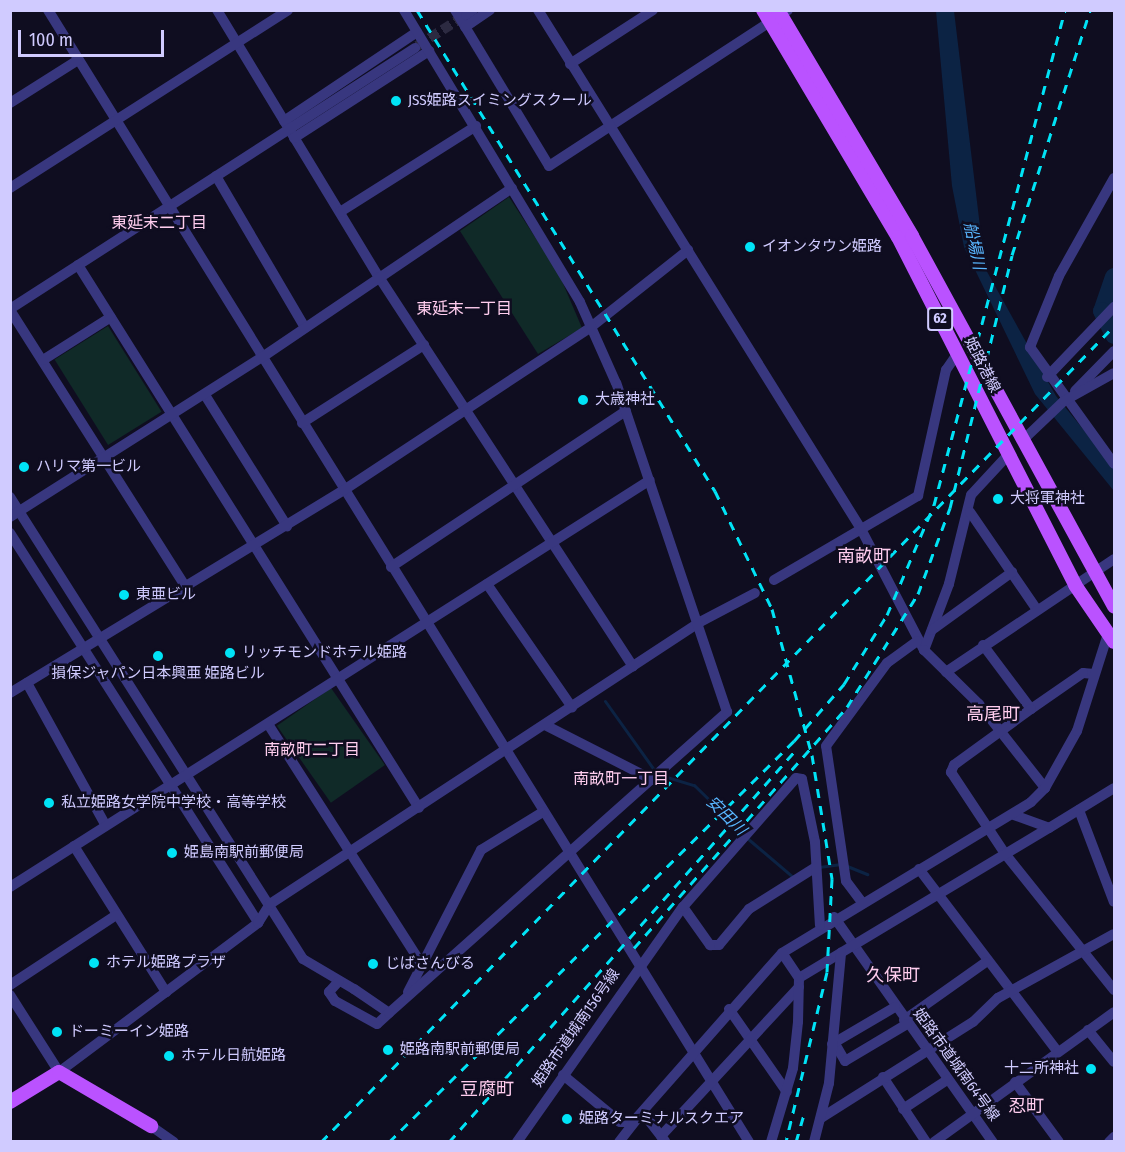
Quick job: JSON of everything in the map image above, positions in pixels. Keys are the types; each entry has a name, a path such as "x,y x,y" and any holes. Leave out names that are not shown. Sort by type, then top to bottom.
{"main road":[{"name":"姫路港線","path":"776,14 898,237 1075,585 1111,638"},
{"name":"姫路港線","path":"776,14 912,236 1114,607"},
{"path":"10,1102 59,1072 151,1126"}],"street":[{"path":"48,10 167,208 749,1142"},
{"path":"217,10 239,42 289,130 379,277 633,667"},
{"path":"10,188 115,123 288,10"},
{"path":"339,981 329,992 335,1001 377,1024 570,856 727,712 700,622 626,411 591,327 476,126 404,10"},
{"path":"455,10 549,166 776,14"},
{"path":"465,27 490,10"},
{"path":"538,10 861,529 917,641 999,731 1045,789"},
{"path":"570,64 653,10"},
{"path":"289,130 417,32"},
{"path":"188,590 10,309 415,48"},
{"path":"289,130 429,51"},
{"path":"12,100 78,60"},
{"path":"340,212 476,126"},
{"path":"216,176 305,328"},
{"path":"1114,178 1030,336 1030,347 1047,377 1114,464"},
{"path":"15,514 205,395 512,188"},
{"path":"106,826 16,687 188,590 344,490 591,327 688,250"},
{"path":"78,265 419,808"},
{"path":"1047,377 1114,308"},
{"path":"43,360 111,317"},
{"path":"302,423 424,345"},
{"path":"1023,440 1114,351"},
{"path":"774,580 918,496 946,370 957,354"},
{"path":"1065,400 1114,373"},
{"path":"205,395 287,526"},
{"path":"391,567 516,487 626,411"},
{"path":"924,650 970,512 971,495 1008,454"},
{"path":"10,886 650,480"},
{"path":"10,497 15,514 100,639 303,959 389,1013"},
{"path":"970,512 1036,610"},
{"path":"10,533 258,923"},
{"path":"946,672 1114,559"},
{"path":"932,631 1012,572"},
{"path":"487,584 572,707"},
{"path":"10,995 59,1072 258,923 270,904 700,622 755,592"},
{"path":"619,1142 729,1009 782,953 820,925 1014,815 1045,789 1077,731 1094,674 1111,638"},
{"path":"861,901 846,881 826,746 887,663 917,641"},
{"path":"983,645 1031,709"},
{"path":"1094,674 1083,673 999,731 954,765 951,772 992,826 1006,855 1114,990"},
{"path":"268,724 352,851 421,963"},
{"path":"545,725 653,780"},
{"name":"姫路市道城南156号線","path":"518,1139 639,965 683,907 796,778 802,779 816,867"},
{"path":"640,1116 663,1139 799,982 936,894 1113,792"},
{"path":"1079,810 1114,902"},
{"path":"405,998 481,850 543,812"},
{"path":"1014,815 1049,828"},
{"path":"74,846 166,992"},
{"path":"683,907 710,945 718,945 749,909 816,867 820,925"},
{"path":"919,869 1008,992 1057,1052"},
{"path":"10,985 116,915"},
{"name":"姫路市道城南64号線","path":"834,917 846,950 895,1007 993,1142"},
{"path":"821,1118 973,1022 1008,992 1084,953 1114,934"},
{"path":"814,1142 821,1118 846,950"},
{"path":"771,1142 787,1092 799,982 782,953"},
{"path":"833,1043 845,1061 905,1022 986,962"},
{"path":"833,1043 895,1007"},
{"path":"729,1009 787,1092"},
{"path":"934,1142 1114,1012"},
{"path":"1088,1030 1114,1062"},
{"path":"563,1075 618,1120 640,1116"},
{"path":"883,1077 926,1142"},
{"path":"903,1109 947,1080"},
{"path":"1015,1082 1059,1142"},
{"path":"151,1126 174,1142"},
{"path":"1109,1142 1114,1137"}],"green space":[{"path":"509,197 559,274 582,328 538,354 460,231"},
{"path":"108,326 162,412 108,445 55,359"},
{"path":"331,688 385,765 331,803 277,726"}],"water":[{"name":"船場川","path":"936,11 954,11 985,268 1056,396 1114,467 1114,491 1035,394 964,247 952,186"}],"waterway":[{"path":"1114,277 1102,311 1114,335"},
{"name":"安田川","path":"605,701 657,774 694,785 743,833"},
{"name":"安田川","path":"747,838 794,878"},
{"name":"安田川","path":"819,867 841,864"},
{"name":"安田川","path":"847,866 867,874"}],"tunnel":[{"path":"417,46 466,15"}],"railway":[{"path":"417,10 715,491 772,609 812,755 832,879 827,972 786,1142"},
{"path":"389,1142 794,741 844,684 887,615 934,505 1065,10"},
{"path":"634,948 847,707 918,594 950,508 1012,255 1090,10"},
{"path":"321,1142 1114,326"},
{"path":"449,1142 794,752"},
{"path":"796,1142 804,1114"}],"place":[{"name":"JSS姫路スイミングスクール","path":"396,101"},
{"name":"イオンタウン姫路","path":"750,247"},
{"name":"大歳神社","path":"583,400"},
{"name":"ハリマ第一ビル","path":"24,467"},
{"name":"大将軍神社","path":"998,499"},
{"name":"東亜ビル","path":"124,595"},
{"name":"リッチモンドホテル姫路","path":"230,653"},
{"name":"損保ジャパン日本興亜 姫路ビル","path":"158,656"},
{"name":"私立姫路女学院中学校・高等学校","path":"49,803"},
{"name":"姫島南駅前郵便局","path":"172,853"},
{"name":"ホテル姫路プラザ","path":"94,963"},
{"name":"じばさんびる","path":"373,964"},
{"name":"ドーミーイン姫路","path":"57,1032"},
{"name":"姫路南駅前郵便局","path":"388,1050"},
{"name":"ホテル日航姫路","path":"169,1056"},
{"name":"十二所神社","path":"1091,1069"},
{"name":"姫路ターミナルスクエア","path":"567,1119"}],"district":[{"name":"東延末二丁目","path":"159,223"},
{"name":"東延末一丁目","path":"464,309"},
{"name":"南畝町","path":"864,556"},
{"name":"高尾町","path":"993,714"},
{"name":"南畝町二丁目","path":"312,750"},
{"name":"南畝町一丁目","path":"621,779"},
{"name":"久保町","path":"893,975"},
{"name":"豆腐町","path":"487,1089"},
{"name":"忍町","path":"1026,1106"}]}
